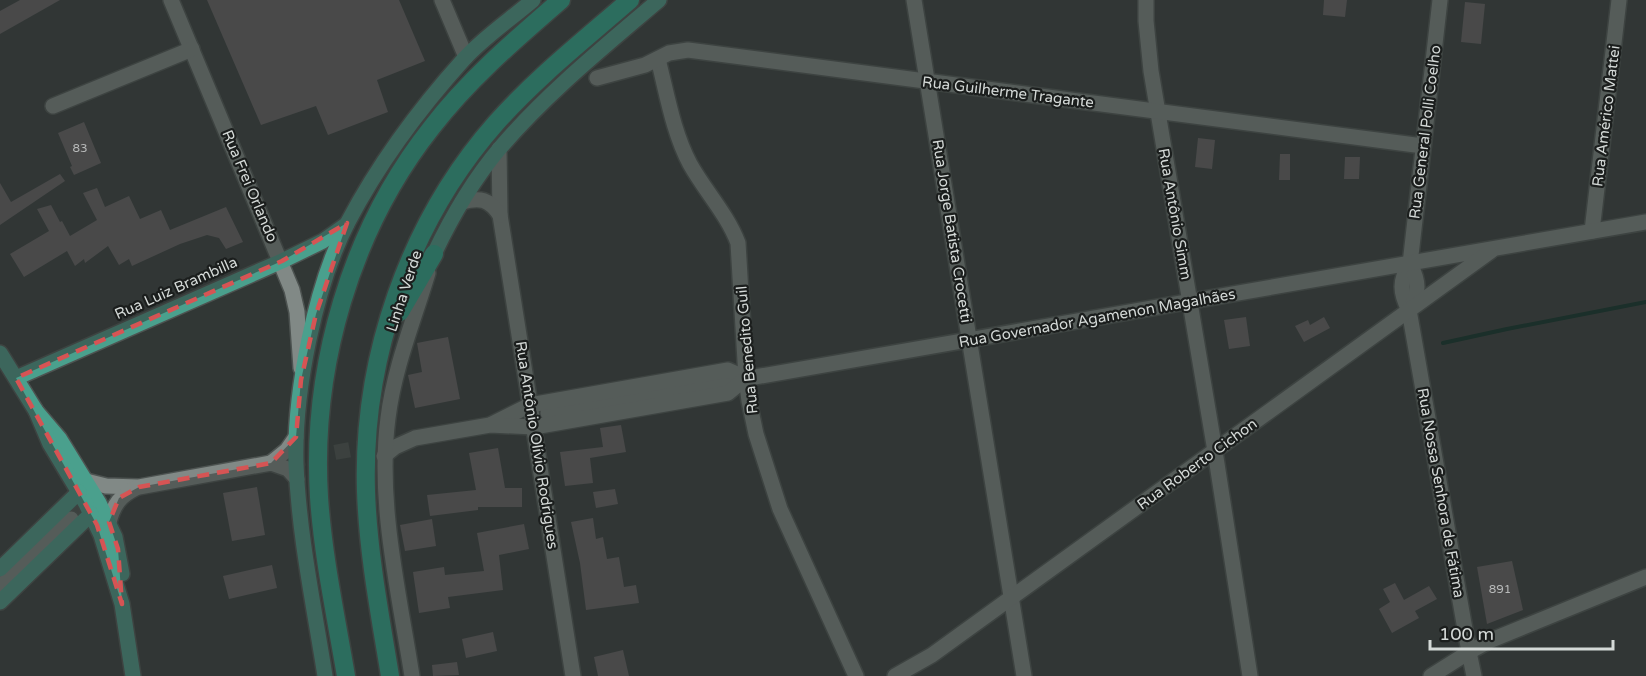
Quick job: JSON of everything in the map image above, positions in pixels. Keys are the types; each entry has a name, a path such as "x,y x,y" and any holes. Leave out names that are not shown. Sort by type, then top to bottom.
{"highway":[{"path":"346,676 319,497 319,436 328,362 339,315 370,228 388,193 431,127 496,57 561,0"},
{"name":"Linha Verde","path":"390,676 371,553 366,483 368,418 384,339 406,269 434,208 475,148 517,101 630,0"},
{"path":"384,339 434,254"}],"main road":[{"path":"325,676 302,536 297,479 297,437 302,380 322,293 347,223 395,145 466,57 533,0"},
{"name":"Linha Verde","path":"434,254 462,202 500,149 577,72 659,0"},
{"name":"Rua Luiz Brambilla","path":"16,378 282,261 323,241 347,223"},
{"path":"0,353 36,411 50,444 109,522 122,569 122,604"},
{"path":"83,487 91,514 105,546 122,604 133,676"},
{"path":"0,569 83,487"},
{"path":"0,602 91,514"}],"street":[{"name":"Rua Frei Orlando","path":"171,0 282,261 292,290 297,312 302,380"},
{"path":"442,0 466,57"},
{"name":"Rua Jorge Batista Crocetti","path":"914,0 1024,676"},
{"name":"Rua Antônio Simm","path":"1146,0 1148,49 1157,111 1215,451 1250,676"},
{"name":"Rua General Polli Coelho","path":"1410,264 1440,0"},
{"name":"Rua Américo Mattei","path":"1592,231 1619,0"},
{"path":"53,106 192,49"},
{"name":"Rua Guilherme Tragante","path":"597,78 636,68 669,53 688,50 1423,146"},
{"name":"Rua Benedito Guil","path":"658,59 682,149 702,184 734,231 738,243 746,378 751,416 773,490 856,676"},
{"name":"Rua Antônio Olívio Rodrigues","path":"500,149 498,183 500,215 573,676"},
{"path":"462,202 482,199 488,201 500,215"},
{"name":"Rua Governador Agamenon Magalhães","path":"548,413 1646,222"},
{"name":"Rua Roberto Cichon","path":"896,676 932,655 1012,598 1497,247"},
{"name":"Linha Verde","path":"412,676 390,527 384,456 396,377 434,254"},
{"name":"Rua Nossa Senhora de Fátima","path":"1410,264 1416,274 1418,287 1416,299 1409,310 1474,676"},
{"path":"384,456 395,447 415,438 490,425 534,427 728,393 746,378 728,370 530,405 490,425"},
{"path":"387,425 396,433 415,438"},
{"path":"83,487 139,487 271,463 287,450 297,437"},
{"path":"271,463 288,469 297,479"},
{"path":"109,522 112,509 119,498 139,487"},
{"path":"0,586 71,519"},
{"path":"1431,676 1468,652 1508,633 1646,577"}],"highlighted area":[{"path":"347,223 316,314 301,380 296,437 271,463 139,487 119,498 109,522 118,549 122,604 97,525 16,378 282,261"}],"building":[{"path":"20,0 60,0 0,34 0,11"},
{"path":"207,0 399,0 425,61 377,80 388,112 328,135 316,106 261,125"},
{"path":"1324,0 1347,0 1345,17 1323,15"},
{"path":"1465,2 1485,4 1481,44 1461,42"},
{"path":"84,122 101,163 74,175 58,133"},
{"path":"1198,138 1215,140 1212,169 1195,167"},
{"path":"1280,154 1290,154 1290,180 1279,180"},
{"path":"1345,157 1360,157 1359,179 1344,179"},
{"path":"60,174 65,181 0,225 0,183 11,202"},
{"path":"97,188 105,207 129,196 140,219 161,210 170,230 226,207 243,242 226,249 219,238 207,235 180,244 132,266 129,259 119,265 108,246 85,263 84,259 75,266 67,251 24,277 10,254 49,231 37,209 51,205 70,236 97,220 83,193"},
{"path":"1246,317 1250,346 1229,349 1224,320"},
{"path":"1324,317 1330,328 1304,342 1295,326 1308,320 1310,325"},
{"path":"448,337 460,399 415,408 408,375 422,372 417,343"},
{"path":"621,425 626,452 590,458 593,483 565,486 560,452 603,447 600,428"},
{"path":"498,448 505,488 522,488 522,507 478,507 478,510 430,516 427,495 476,490 469,453"},
{"path":"257,487 265,535 232,541 223,493"},
{"path":"615,489 618,504 596,508 593,492"},
{"path":"593,518 596,539 603,537 607,559 619,557 624,587 636,585 639,603 586,610 580,563 571,522"},
{"path":"432,519 436,546 405,551 400,525"},
{"path":"524,524 529,549 499,555 503,590 448,597 450,608 419,613 413,572 444,567 445,575 484,571 477,533"},
{"path":"1512,561 1523,610 1487,624 1477,567"},
{"path":"272,565 277,588 229,599 223,576"},
{"path":"1395,583 1404,600 1429,586 1437,599 1415,611 1419,618 1392,633 1379,609 1390,602 1383,589"},
{"path":"493,632 497,651 466,658 462,639"},
{"path":"623,650 629,676 598,676 594,657"},
{"path":"457,662 459,675 433,676 432,665"}],"waterway":[{"path":"1443,343 1646,302"}],"tunnel":[{"path":"267,465 397,441"},
{"path":"71,519 99,500 132,489"}]}
